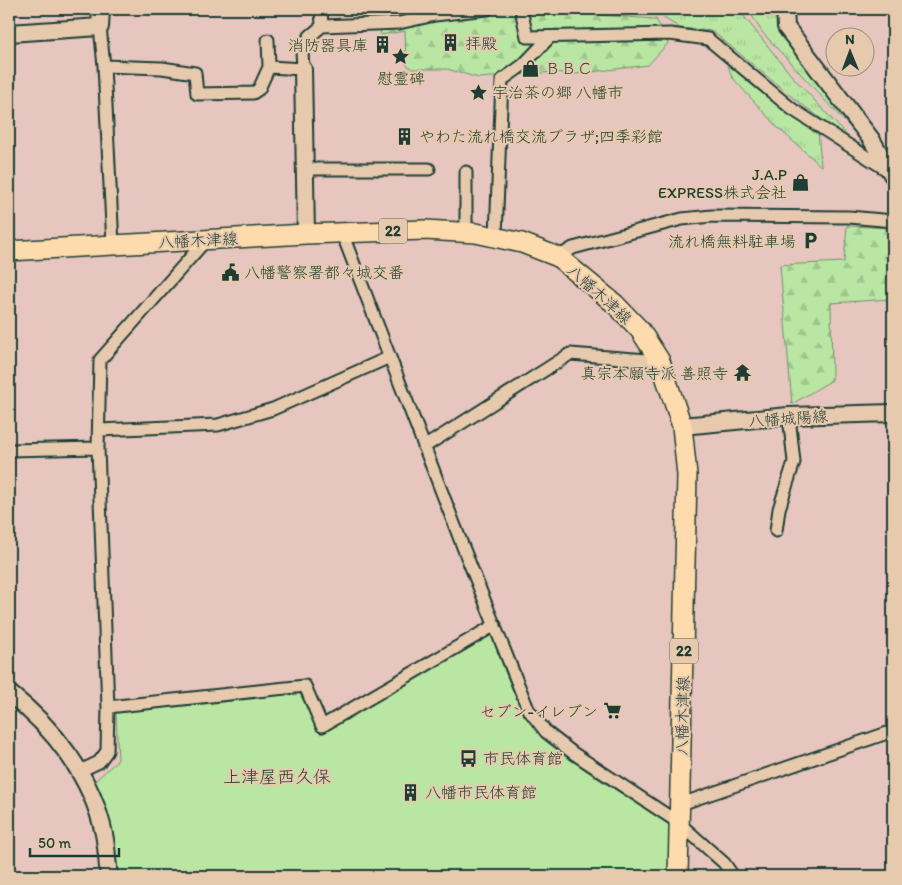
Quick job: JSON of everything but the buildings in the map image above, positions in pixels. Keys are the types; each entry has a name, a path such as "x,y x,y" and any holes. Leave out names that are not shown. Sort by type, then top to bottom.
{"main road":[{"name":"八幡木津線","path":"9,251 306,234 425,230 466,232 496,236 558,257 615,304 640,330 660,361 682,426 687,475 678,876"}],"street":[{"path":"101,9 100,26 104,66 113,245"},
{"path":"322,9 322,26"},
{"path":"306,234 302,51 310,36 322,26 381,25 435,12 487,9"},
{"path":"521,9 527,37 670,34 708,39 792,109 891,174"},
{"path":"785,9 786,27 871,139 891,174"},
{"path":"9,33 100,26"},
{"path":"496,236 502,80 523,65 548,38"},
{"path":"104,66 162,68 195,72 197,94 253,94 259,89 269,66 268,40"},
{"path":"269,66 303,69"},
{"path":"306,169 429,169"},
{"path":"466,172 466,232"},
{"path":"558,257 574,248 682,219 712,216 770,216 849,217 893,221"},
{"path":"342,233 424,447 528,709 546,732 573,753 680,814 724,863 733,876"},
{"path":"80,771 99,762 106,751 108,707 98,448 100,360 206,240"},
{"path":"424,447 570,354 660,361"},
{"path":"99,430 218,425 273,409 390,357"},
{"name":"八幡城陽線","path":"682,426 789,416 893,413"},
{"path":"776,531 779,509 794,462 789,416"},
{"path":"9,450 98,448"},
{"path":"108,707 305,686 322,726 495,625"},
{"path":"9,693 50,731 80,771 90,790 104,834 109,876"},
{"path":"680,814 893,731"}],"green space":[{"path":"528,9 555,9 598,15 656,19 668,43 648,65 575,74 554,72 479,78 447,69 412,69 406,64 405,31 381,35 380,29"},
{"path":"659,9 738,9 791,75 854,143 791,96 712,31 680,28 659,15"},
{"path":"748,9 781,9 873,152 762,32"},
{"path":"725,57 818,131 821,166 777,127 732,77"},
{"path":"847,226 893,228 893,306 891,299 831,303 832,380 792,404 780,265 844,262"},
{"path":"491,634 513,691 522,709 534,726 569,758 590,773 673,825 671,876 118,876 115,845 95,781 118,760 116,712 299,692 320,733"}],"place":[{"name":"拝殿","path":"451,43"},
{"name":"消防器具庫","path":"382,45"},
{"name":"慰霊碑","path":"401,56"},
{"name":"ＢＢＣ","path":"531,68"},
{"name":"宇治茶の郷 八幡市","path":"478,92"},
{"name":"やわた流れ橋交流プラザ;四季彩館","path":"405,136"},
{"name":"J.A.P EXPRESS株式会社","path":"801,183"},
{"name":"流れ橋無料駐車場","path":"810,241"},
{"name":"八幡警察署都々城交番","path":"230,272"},
{"name":"真宗本願寺派 善照寺","path":"742,373"},
{"name":"セブン-イレブン","path":"612,711"},
{"name":"市民体育館","path":"469,758"},
{"name":"八幡市民体育館","path":"411,792"}],"district":[{"name":"上津屋西久保","path":"277,777"}]}
